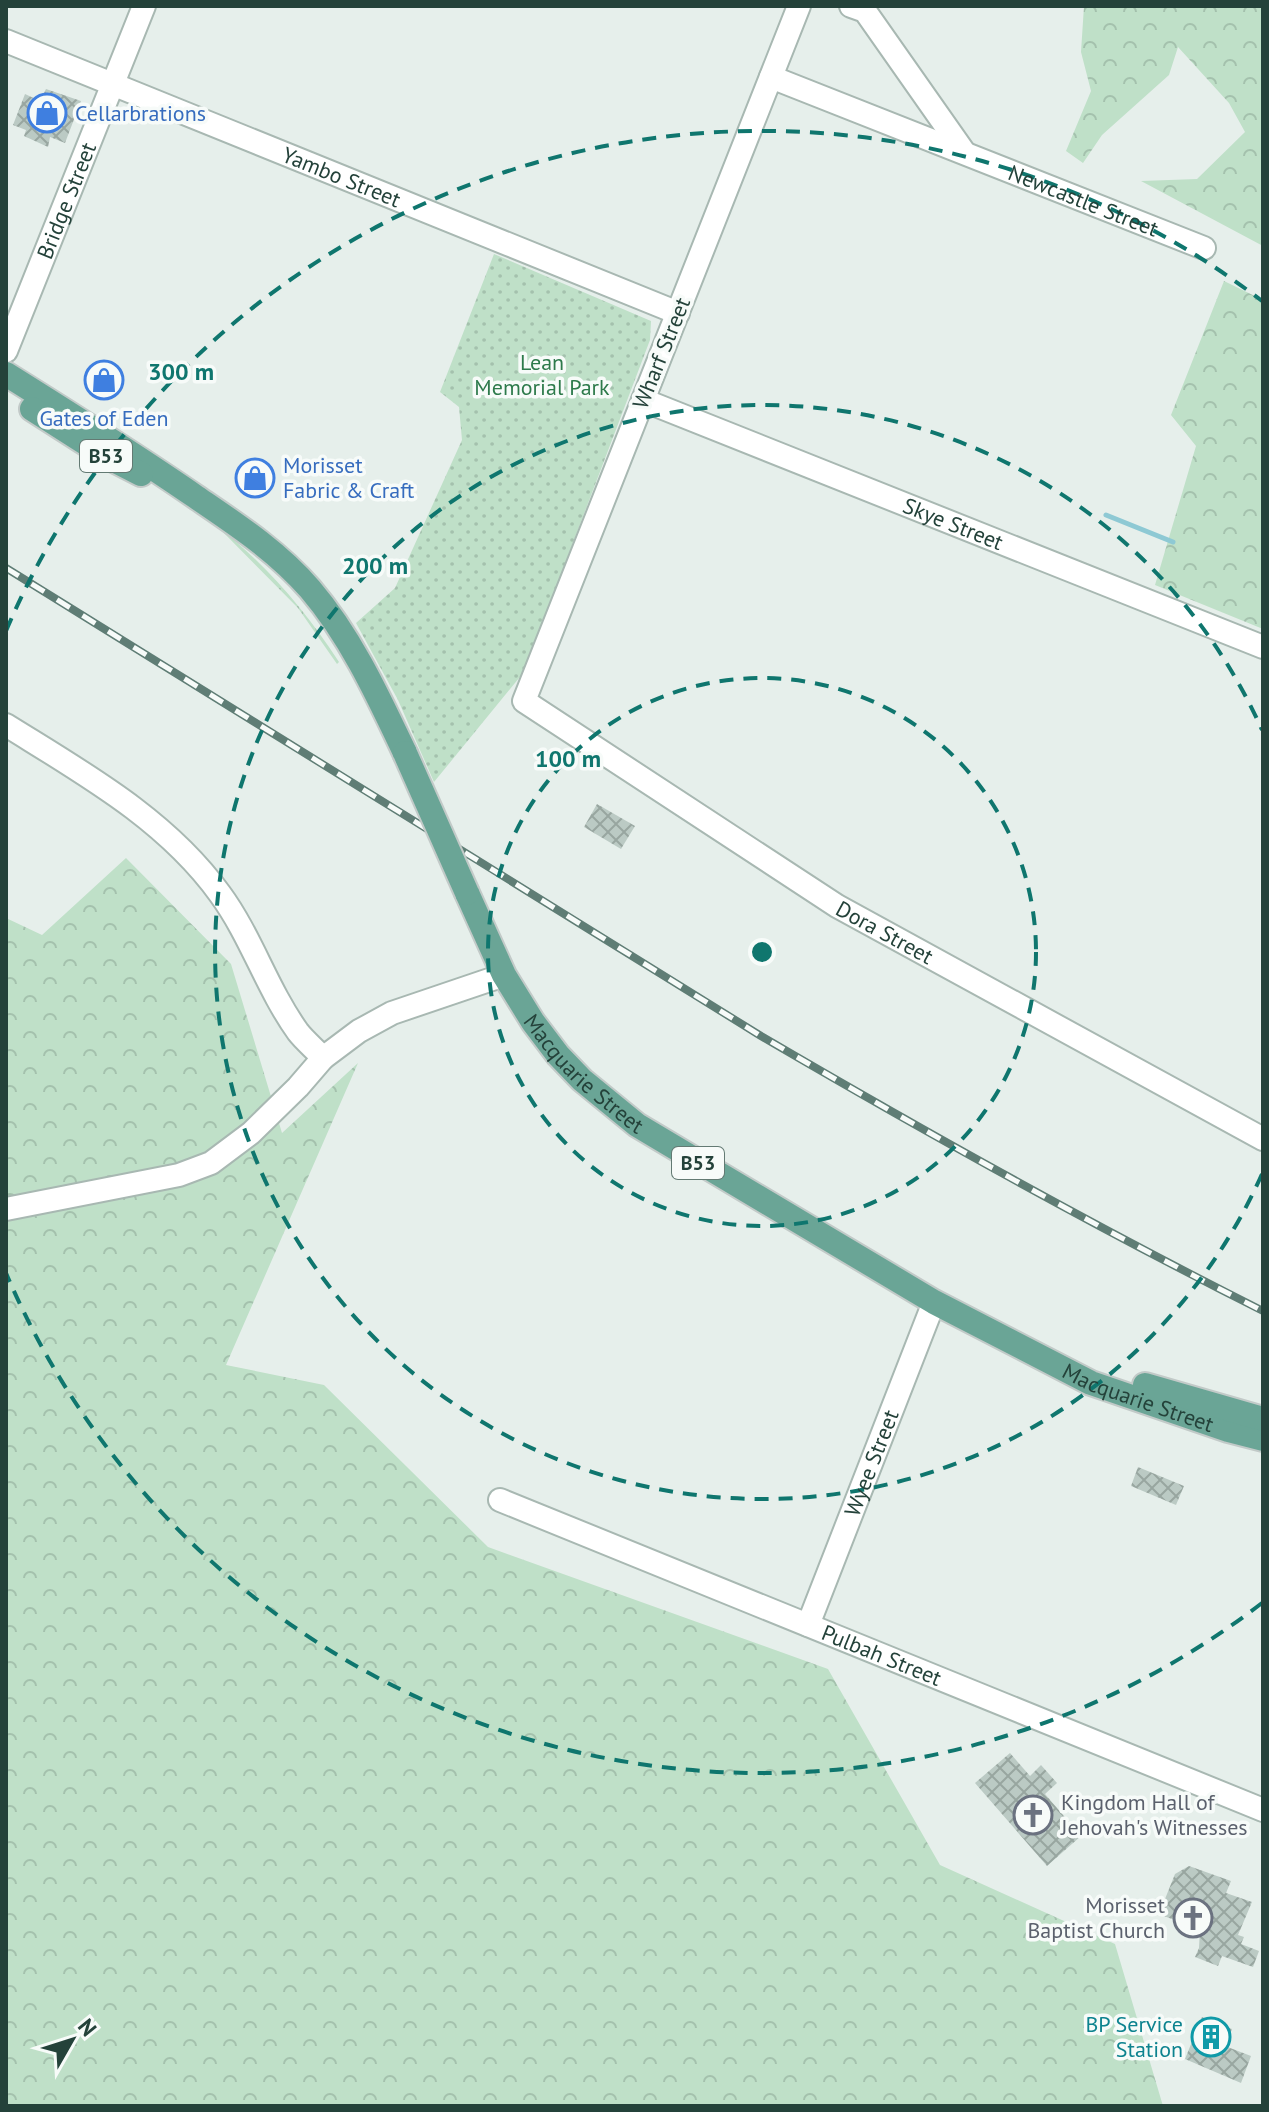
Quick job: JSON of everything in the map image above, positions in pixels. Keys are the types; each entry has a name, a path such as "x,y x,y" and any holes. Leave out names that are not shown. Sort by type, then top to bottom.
{"main road":[{"name":"B53","path":"6,374 117,442 211,508"},
{"name":"B53","path":"6,393 104,455 211,508"},
{"name":"Macquarie Street","path":"211,508 280,559 310,590 336,624 373,687 405,753 504,975 533,1022 582,1080 627,1118 667,1144 934,1302 1091,1383 1263,1439"},
{"name":"Macquarie Street","path":"934,1302 1115,1377 1263,1419"}],"street":[{"name":"Bridge Street","path":"6,351 144,6"},
{"name":"Wharf Street","path":"524,701 799,6"},
{"path":"851,6 865,11 964,153"},
{"name":"Yambo Street","path":"6,41 678,313"},
{"name":"Newcastle Street","path":"771,77 1204,248"},
{"name":"Skye Street","path":"643,400 1263,647"},
{"name":"Dora Street","path":"524,701 837,906 1263,1139"},
{"path":"6,725 123,800 200,868 228,906 293,1025 323,1058"},
{"path":"6,1209 179,1175 211,1163 251,1133 323,1058 359,1031 392,1013 504,975"},
{"name":"Wyee Street","path":"808,1625 934,1302"},
{"name":"Pulbah Street","path":"500,1500 1263,1810"}],"green space":[{"path":"1084,6 1263,6 1263,246 1141,181 1197,179 1245,132 1229,103 1178,47 1169,75 1102,135 1083,163 1066,151 1091,91 1081,52"},
{"name":"Lean Memorial Park","path":"494,254 651,321 650,340 524,672 434,782 398,700 356,623 395,588 462,440 459,407 440,392"},
{"path":"1224,281 1263,300 1263,629 1155,585 1196,446 1171,415"},
{"path":"214,523 250,555 297,605 339,662 337,664 298,608"},
{"path":"126,858 231,964 282,1133 358,1063 226,1365 324,1385 488,1547 828,1669 940,1865 1115,1944 1163,2106 6,2106 6,918 42,935"}],"building":[{"name":"Cellarbrations","path":"46,89 81,101 65,143 50,137 48,147 24,136 26,130 13,125 25,94 40,101"},
{"path":"597,804 635,826 621,849 584,827"},
{"path":"1138,1467 1184,1486 1176,1505 1131,1486"},
{"name":"Kingdom Hall of Jehovah's Witnesses","path":"1010,1753 1030,1776 1041,1765 1057,1783 1045,1794 1081,1836 1047,1866 975,1783"},
{"name":"Morisset Baptist Church","path":"1189,1866 1231,1881 1226,1893 1252,1902 1238,1935 1244,1937 1241,1944 1259,1951 1253,1967 1222,1956 1218,1966 1195,1957 1200,1930 1159,1914 1175,1874"},
{"name":"BP Service Station","path":"1202,2017 1232,2029 1225,2046 1251,2056 1241,2083 1185,2059"}],"waterway":[{"path":"1106,515 1173,542"}],"railway":[{"path":"6,568 761,1036 1009,1177 1263,1311"}],"place":[{"name":"Cellarbrations","path":"47,113"},
{"name":"Gates of Eden","path":"104,380"},
{"name":"Morisset Fabric & Craft","path":"255,478"},
{"name":"Kingdom Hall of Jehovah's Witnesses","path":"1033,1815"},
{"name":"Morisset Baptist Church","path":"1193,1918"},
{"name":"BP Service Station","path":"1211,2037"}]}
